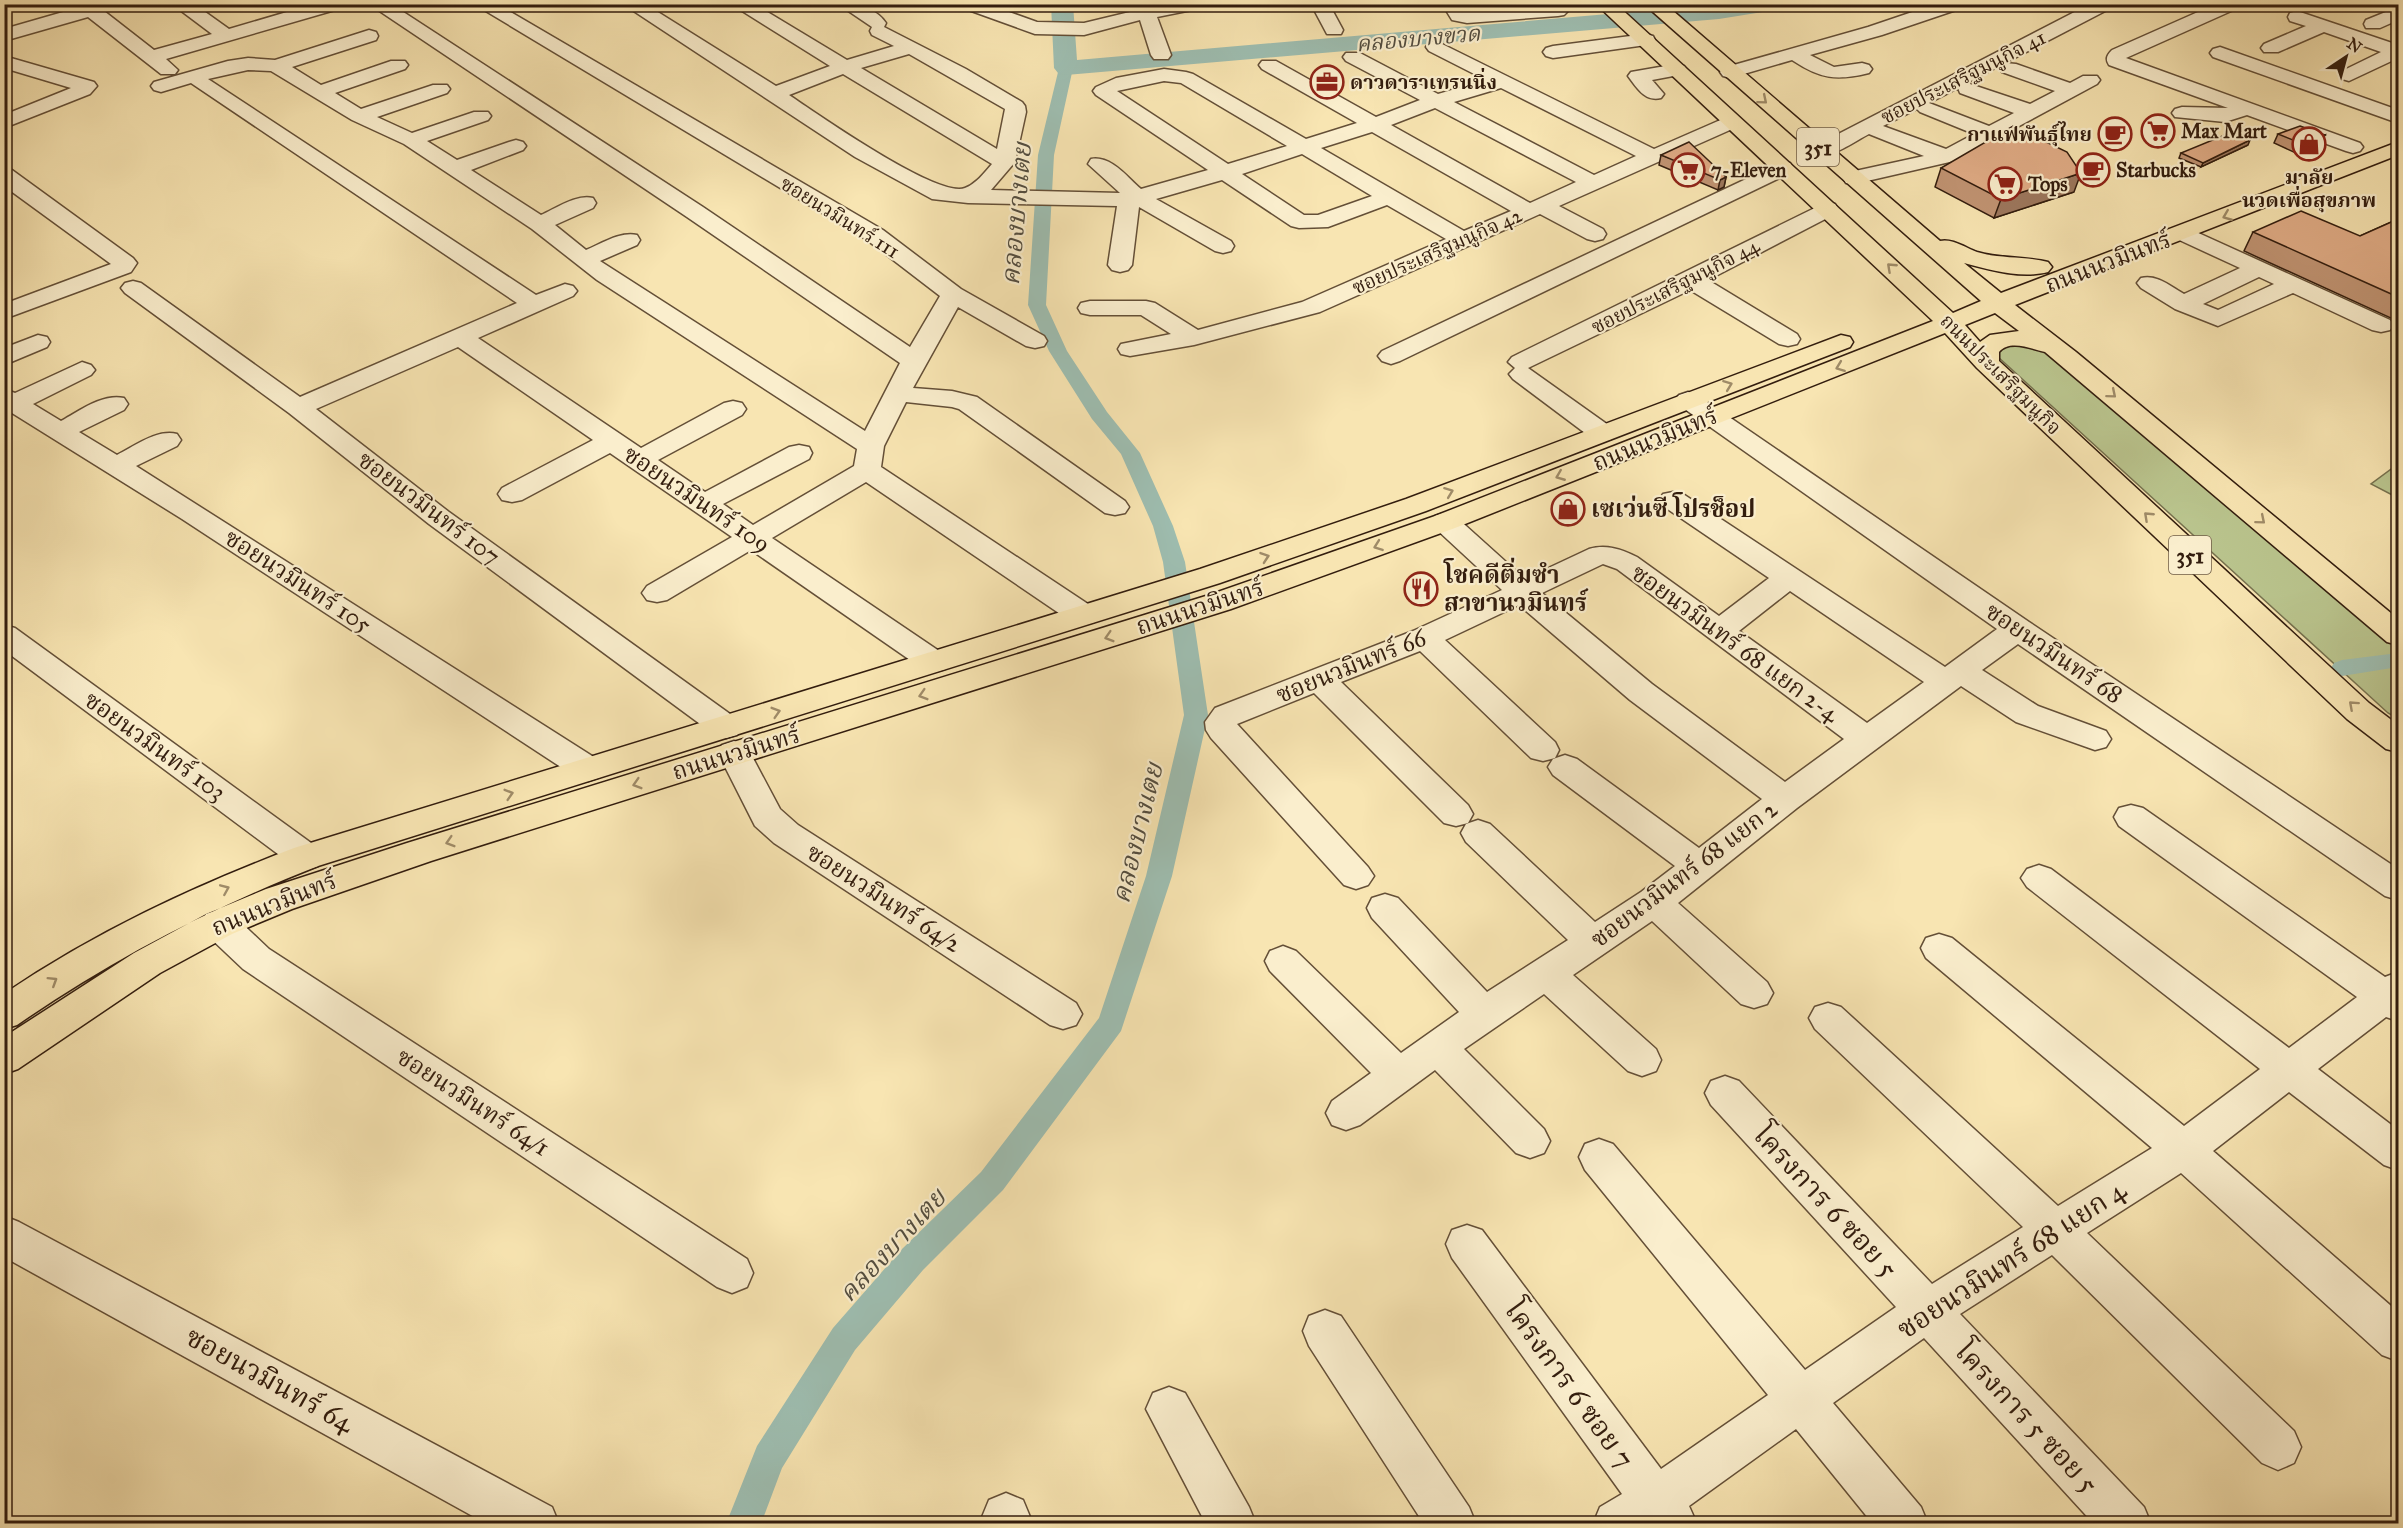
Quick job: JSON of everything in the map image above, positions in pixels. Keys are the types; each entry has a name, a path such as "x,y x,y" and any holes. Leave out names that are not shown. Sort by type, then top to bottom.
{"main road":[{"name":"ถนนประเสริฐมนูกิจ","path":"1607,7 1941,315 1986,363 2358,711 2398,741"},
{"name":"ถนนประเสริฐมนูกิจ","path":"1656,7 1989,296 2067,357 2398,635"},
{"path":"1692,13 1718,51 1724,67"},
{"name":"ถนนนวมินทร์","path":"4,1014 97,954 192,903 306,857 588,769 730,740 1215,589 1444,522 1700,408 2046,275 2398,129"},
{"name":"ถนนนวมินทร์","path":"2046,275 2183,233 2396,151"},
{"path":"1917,232 1963,256 2046,275 2044,317 2067,357"},
{"name":"ถนนนวมินทร์","path":"1215,589 1416,505 1602,434 1700,408 1894,346 1941,315"},
{"path":"1894,346 1942,353 1986,363 1984,353 1989,345 2003,339 2025,339 2048,345 2067,357"},
{"name":"ถนนนวมินทร์","path":"4,1058 111,986 219,924 279,899 730,740 934,662 1083,615 1162,606"}],"street":[{"path":"181,4 226,35"},
{"path":"281,4 298,15"},
{"path":"150,57 336,4"},
{"path":"378,4 695,212 914,362"},
{"path":"740,4 1004,162"},
{"path":"847,4 909,48 959,73 1015,106 1016,112 1004,162 987,183 968,196"},
{"path":"969,4 1035,28 1084,29 1196,4"},
{"path":"1320,4 1334,30"},
{"path":"1467,4 1453,7 1462,17 1489,10 1558,11 1561,9 1557,4"},
{"path":"1724,67 1795,54 1956,4"},
{"name":"ซอยประเสริฐมนูกิจ 41","path":"1821,150 2105,4"},
{"path":"2232,4 2116,57 2116,61 2353,147"},
{"path":"641,6 862,153 931,191 955,196 1133,199 1376,124 1435,101 1503,81"},
{"path":"4,35 87,7 150,57 165,78 248,64 276,66 369,36"},
{"path":"492,10 528,7"},
{"name":"ซอยนวมินทร์ 111","path":"492,10 875,235 953,294 1035,341"},
{"path":"2373,24 2398,13"},
{"path":"1147,14 1161,55"},
{"path":"2297,17 2398,51"},
{"path":"2271,48 2323,26"},
{"path":"1552,52 1642,37"},
{"path":"1436,46 1654,157"},
{"path":"774,94 844,67 909,48"},
{"path":"2349,75 2398,51"},
{"path":"2220,53 2398,117"},
{"path":"1795,54 1820,70 1832,74 1842,75 1862,69"},
{"path":"1353,57 1594,183"},
{"path":"4,62 87,86 83,90 4,122"},
{"path":"1269,64 1534,209 1595,234"},
{"path":"318,92 398,65"},
{"path":"276,66 359,116 411,140 540,224 583,260 869,458 1083,615"},
{"path":"1854,178 1947,157 2082,85 2009,68"},
{"path":"1654,94 1638,76 1677,70"},
{"path":"1389,197 1320,222 1299,220 1103,91 1116,84 1130,81 1164,75 1180,76 1302,146 1461,239"},
{"path":"201,83 534,304"},
{"path":"359,116 440,89"},
{"path":"1967,89 2032,112"},
{"path":"4,102 33,111"},
{"path":"1927,108 1991,134"},
{"path":"2182,113 2225,116 2247,108"},
{"path":"411,140 481,116"},
{"path":"2226,136 2274,117"},
{"name":"ซอยประเสริฐมนูกิจ 42","path":"1130,349 1194,338 1311,307 1461,239 1732,122"},
{"path":"1877,132 1947,157"},
{"path":"455,168 516,146"},
{"path":"1099,164 1133,199 1222,246"},
{"path":"1392,356 1782,168"},
{"path":"4,175 125,263 123,267 114,271 9,304"},
{"path":"1120,265 1133,199"},
{"path":"540,224 585,203"},
{"name":"ซอยประเสริฐมนูกิจ 44","path":"1602,434 1522,368 1827,209"},
{"path":"2183,233 2381,325"},
{"path":"583,260 629,240"},
{"path":"2183,304 2259,268"},
{"path":"1690,280 1788,339"},
{"path":"2149,283 2183,304 2212,318 2224,318 2293,284"},
{"name":"ซอยนวมินทร์ 107","path":"133,288 298,407 439,518 730,740"},
{"path":"298,407 565,291"},
{"path":"657,593 752,537 869,458 914,362 953,294"},
{"path":"1090,308 1146,308 1194,338"},
{"name":"ซอยนวมินทร์ 109","path":"460,336 934,662"},
{"path":"4,358 38,342"},
{"path":"9,400 82,370"},
{"path":"898,394 952,399 968,403 1114,507"},
{"name":"ซอยนวมินทร์ 105","path":"9,400 588,769"},
{"path":"60,431 115,404"},
{"name":"ซอยนวมินทร์ 68","path":"1700,408 2018,629 2398,887"},
{"path":"639,460 733,410"},
{"path":"115,466 168,440"},
{"path":"512,494 612,441"},
{"path":"703,504 799,453"},
{"path":"1673,500 1789,577 1953,677 2027,714 2095,739"},
{"path":"1444,522 1522,592 1641,692 1785,799"},
{"name":"ซอยนวมินทร์ 66","path":"1356,876 1222,730 1221,722 1226,716 1424,638 1599,555"},
{"name":"ซอยนวมินทร์ 68 แยก 2-4","path":"1599,555 1614,557 1628,563 1718,632 1868,740"},
{"path":"1718,632 1789,577"},
{"name":"ซอยนวมินทร์ 68 แยก 2","path":"1347,1113 1484,1014 1653,902 1785,799 2018,629"},
{"name":"ซอยนวมินทร์ 103","path":"4,635 306,857"},
{"path":"1424,638 1554,759 1699,866"},
{"path":"1319,679 1467,824 1593,942"},
{"name":"ซอยนวมินทร์ 64/2","path":"730,740 767,817 786,834 1063,1014"},
{"path":"2131,817 2395,996"},
{"path":"2040,878 2290,1068 2398,1154"},
{"path":"1653,902 1754,993"},
{"path":"1385,908 1484,1014"},
{"name":"ซอยนวมินทร์ 64/1","path":"219,924 256,958 732,1273"},
{"path":"1939,948 2184,1150 2398,1340"},
{"path":"1283,961 1398,1076"},
{"path":"1546,973 1642,1060"},
{"name":"ซอยนวมินทร์ 68 แยก 4","path":"1617,1524 1665,1512 1800,1398 1928,1310 2184,1150 2290,1068 2395,996"},
{"path":"1828,1018 2055,1230 2278,1447"},
{"path":"1437,1047 1530,1141"},
{"name":"โครงการ 6 ซอย 5","path":"1725,1093 1928,1310"},
{"path":"1599,1157 1904,1524"},
{"name":"ซอยนวมินทร์ 64","path":"4,1235 535,1524"},
{"name":"โครงการ 6 ซอย 7","path":"1467,1244 1665,1512"},
{"name":"โครงการ 5 ซอย 5","path":"1928,1310 2127,1524"},
{"path":"1325,1331 1452,1524"},
{"path":"1169,1409 1232,1524"}],"green space":[{"path":"2011,344 2046,349 2398,642 2398,719 2388,713 1997,356 1999,348"},
{"path":"2398,464 2398,498 2371,484"}],"building":[{"path":"2013,126 2067,152 2081,173 2001,199 1941,168"},
{"path":"2300,126 2325,135 2303,144 2278,134"},
{"path":"2237,130 2245,130 2250,140 2203,163 2181,153"},
{"path":"1689,142 1726,177 1720,180 1661,155"},
{"path":"2301,211 2360,236 2398,219 2398,297 2253,232"}],"waterway":[{"name":"คลองบางขวด","path":"1062,4 1066,68 1719,12 1769,4"},
{"name":"คลองบางเตย","path":"743,1524 769,1458 844,1339 912,1260 992,1181 1111,1023 1159,876 1196,715 1174,562 1163,526 1130,453 1099,415 1058,351 1037,305 1046,155 1066,68"},
{"path":"2342,668 2398,660"}],"place":[{"name":"ดาวดาราเทรนนิ่ง","path":"1327,82"},
{"name":"Max Mart","path":"2158,131"},
{"name":"กาแฟพันธุ์ไทย","path":"2115,134"},
{"name":"มาลัย นวดเพื่อสุขภาพ","path":"2309,144"},
{"name":"7-Eleven","path":"1688,170"},
{"name":"Starbucks","path":"2093,170"},
{"name":"Tops","path":"2005,184"},
{"name":"เซเว่นซี โปรช็อป","path":"1568,509"},
{"name":"โชคดีติ่มซำ สาขานวมินทร์","path":"1421,589"}]}
